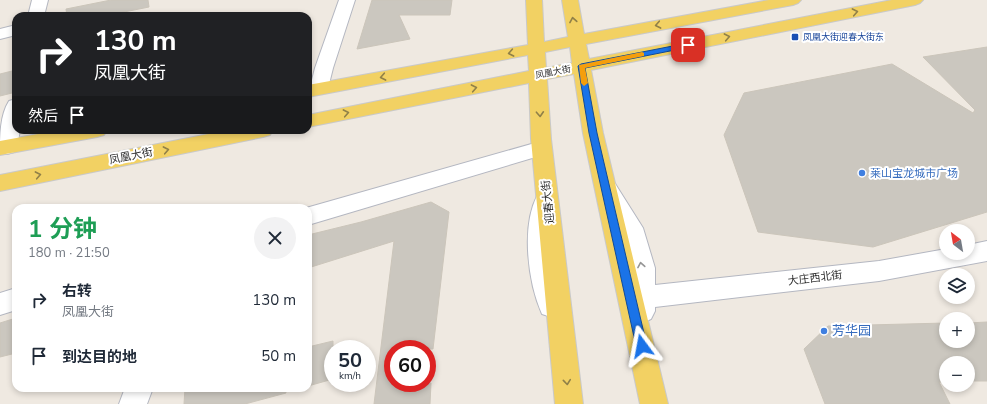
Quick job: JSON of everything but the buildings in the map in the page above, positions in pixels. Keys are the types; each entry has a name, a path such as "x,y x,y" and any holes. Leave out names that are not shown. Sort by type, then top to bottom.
{"main road":[{"name":"迎春大街","path":"534,0 542,148 547,193"},
{"path":"570,0 593,133 654,404"},
{"path":"314,90 793,0"},
{"name":"凤凰大街","path":"312,120 915,0"},
{"path":"3,148 76,134"},
{"name":"凤凰大街","path":"0,183 243,134"},
{"path":"563,348 569,404"}],"street":[{"path":"37,12 40,0"},
{"path":"314,90 324,68 347,0"},
{"path":"0,34 12,31"},
{"path":"3,148 12,118"},
{"path":"312,215 542,148"},
{"path":"605,187 632,228 643,268 642,346"},
{"path":"547,193 539,233 542,272 563,348"},
{"name":"大庄西北街","path":"642,297 879,271 987,251"},
{"path":"0,304 12,301"},
{"path":"132,404 137,392"}],"slow traffic":[{"path":"584,83 581,66 642,54"}],"place":[{"name":"凤凰大街迎春大街东","path":"795,37"},
{"name":"莱山宝龙城市广场","path":"862,173"},
{"name":"芳华园","path":"824,331"}],"route":[{"path":"642,346 593,133 581,66 688,45"}]}
